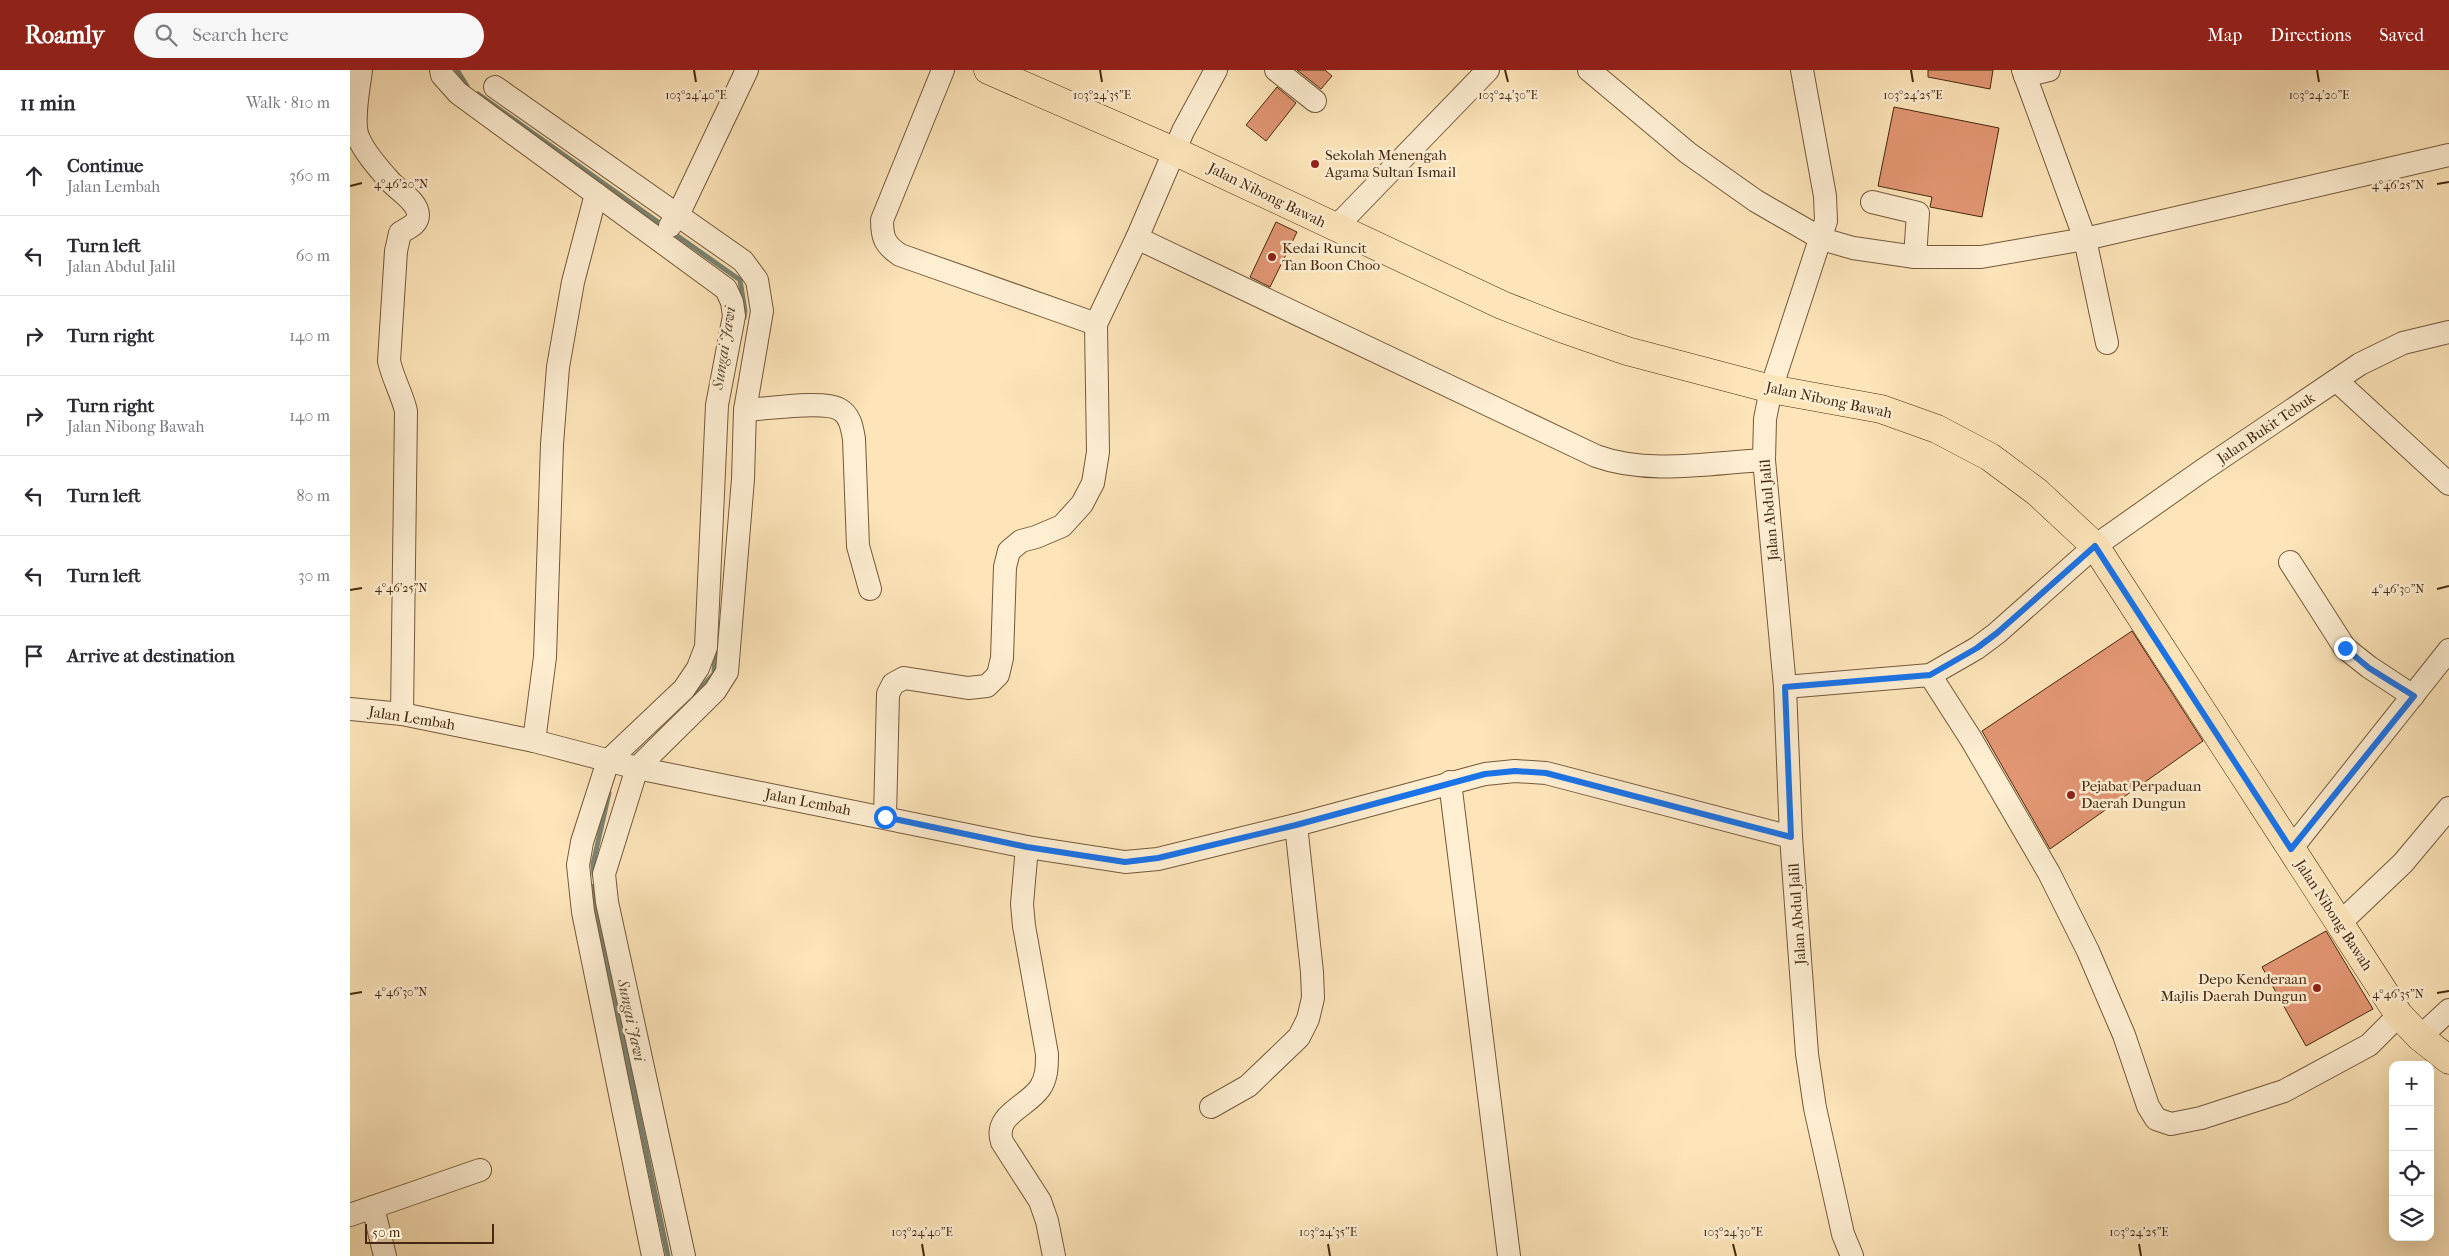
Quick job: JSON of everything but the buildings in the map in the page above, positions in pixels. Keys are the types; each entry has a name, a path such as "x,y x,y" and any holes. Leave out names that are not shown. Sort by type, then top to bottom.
{"main road":[{"name":"Jalan Nibong Bawah","path":"988,70 1174,151 1502,305 1558,327 1627,351 1771,389 1882,409 1937,429 1990,457 2037,492 2095,546 2399,1015 2420,1037 2449,1060"}],"street":[{"path":"361,70 356,124 359,139 390,181 415,206 418,215 416,221 400,234 396,251 389,361 393,379 402,395 406,411 402,714"},
{"path":"441,70 442,75 458,93 596,194 743,261 756,280 762,310 746,410 743,479 727,672 715,691 637,768 609,851 604,874 607,902 684,1256"},
{"path":"669,228 747,70"},
{"path":"943,70 882,220 882,236 888,247 900,255 1096,324"},
{"path":"885,817 888,694 893,684 904,678 968,688 987,686 998,675 1002,658 1005,567 1009,551 1021,541 1062,526 1082,504 1093,483 1098,452 1096,324 1137,238 1174,151 1216,70"},
{"path":"1276,70 1315,102"},
{"path":"1335,228 1488,70"},
{"path":"1589,70 1688,153 1756,201 1822,239 1853,248 1915,257 1981,257 2085,238 2449,155"},
{"name":"Jalan Abdul Jalil","path":"1802,70 1825,196 1826,221 1822,239 1771,389 1765,419 1764,460 1785,687 1791,837 1807,1054 1815,1108 1843,1234 1852,1256"},
{"path":"2050,70 2024,73 2085,238 2107,343"},
{"path":"495,87 669,228 726,290 732,302 734,316 717,405 706,647 698,668 684,689 608,761 582,842 578,865 579,890 653,1256"},
{"path":"534,741 545,657 552,444 558,367 572,282 596,194"},
{"path":"1872,202 1918,213 1915,257"},
{"path":"1137,238 1596,456 1616,463 1655,466 1764,460"},
{"name":"Jalan Bukit Tebuk","path":"1930,675 1977,648 1997,633 2095,546 2203,470 2337,380 2385,350 2403,343 2449,332"},
{"path":"2337,380 2449,484"},
{"path":"746,410 827,404 840,410 851,422 854,439 858,546 870,589"},
{"path":"2290,562 2345,648 2369,668 2414,696"},
{"path":"2291,849 2449,650"},
{"path":"1785,687 1930,675 1976,748 2049,873 2088,951 2124,1035 2148,1106 2156,1119 2171,1124 2201,1118 2284,1091 2369,1044 2399,1015"},
{"name":"Jalan Lembah","path":"350,709 402,714 534,741 637,768 1027,847 1125,862 1158,858 1296,825 1450,782 1485,774 1515,771 1546,773 1791,837"},
{"path":"1450,782 1509,1256"},
{"path":"2340,923 2403,863 2449,808"},
{"path":"1211,1106 1248,1086 1299,1036 1308,1019 1313,998 1312,972 1296,825"},
{"path":"1027,847 1022,904 1024,926 1047,1054 1047,1072 1041,1087 1004,1120 999,1133 1002,1142 1040,1201 1047,1221 1054,1256"},
{"path":"2420,1037 2449,1010"},
{"path":"2420,1037 2449,1032"},
{"path":"350,1215 480,1170"},
{"path":"373,1207 385,1256"}],"waterway":[{"name":"Sungai Jawi","path":"457,70 467,86"},
{"name":"Sungai Jawi","path":"478,94 665,227"},
{"name":"Sungai Jawi","path":"672,232 740,280 745,311 744,318"},
{"name":"Sungai Jawi","path":"682,708 714,674 715,649"},
{"name":"Sungai Jawi","path":"594,875 593,864 609,793"},
{"name":"Sungai Jawi","path":"594,886 595,904 668,1256"}],"place":[{"name":"Sekolah Menengah Agama Sultan Ismail","path":"1315,164"},
{"name":"Kedai Runcit Tan Boon Choo","path":"1272,257"},
{"name":"Pejabat Perpaduan Daerah Dungun","path":"2071,795"},
{"name":"Depo Kenderaan Majlis Daerah Dungun","path":"2317,988"}],"route":[{"path":"885,817 1027,847 1125,862 1158,858 1296,825 1450,782 1485,774 1515,771 1546,773 1791,837 1785,687 1930,675 1977,648 1997,633 2095,546 2291,849 2414,696 2369,668 2345,648"}]}
